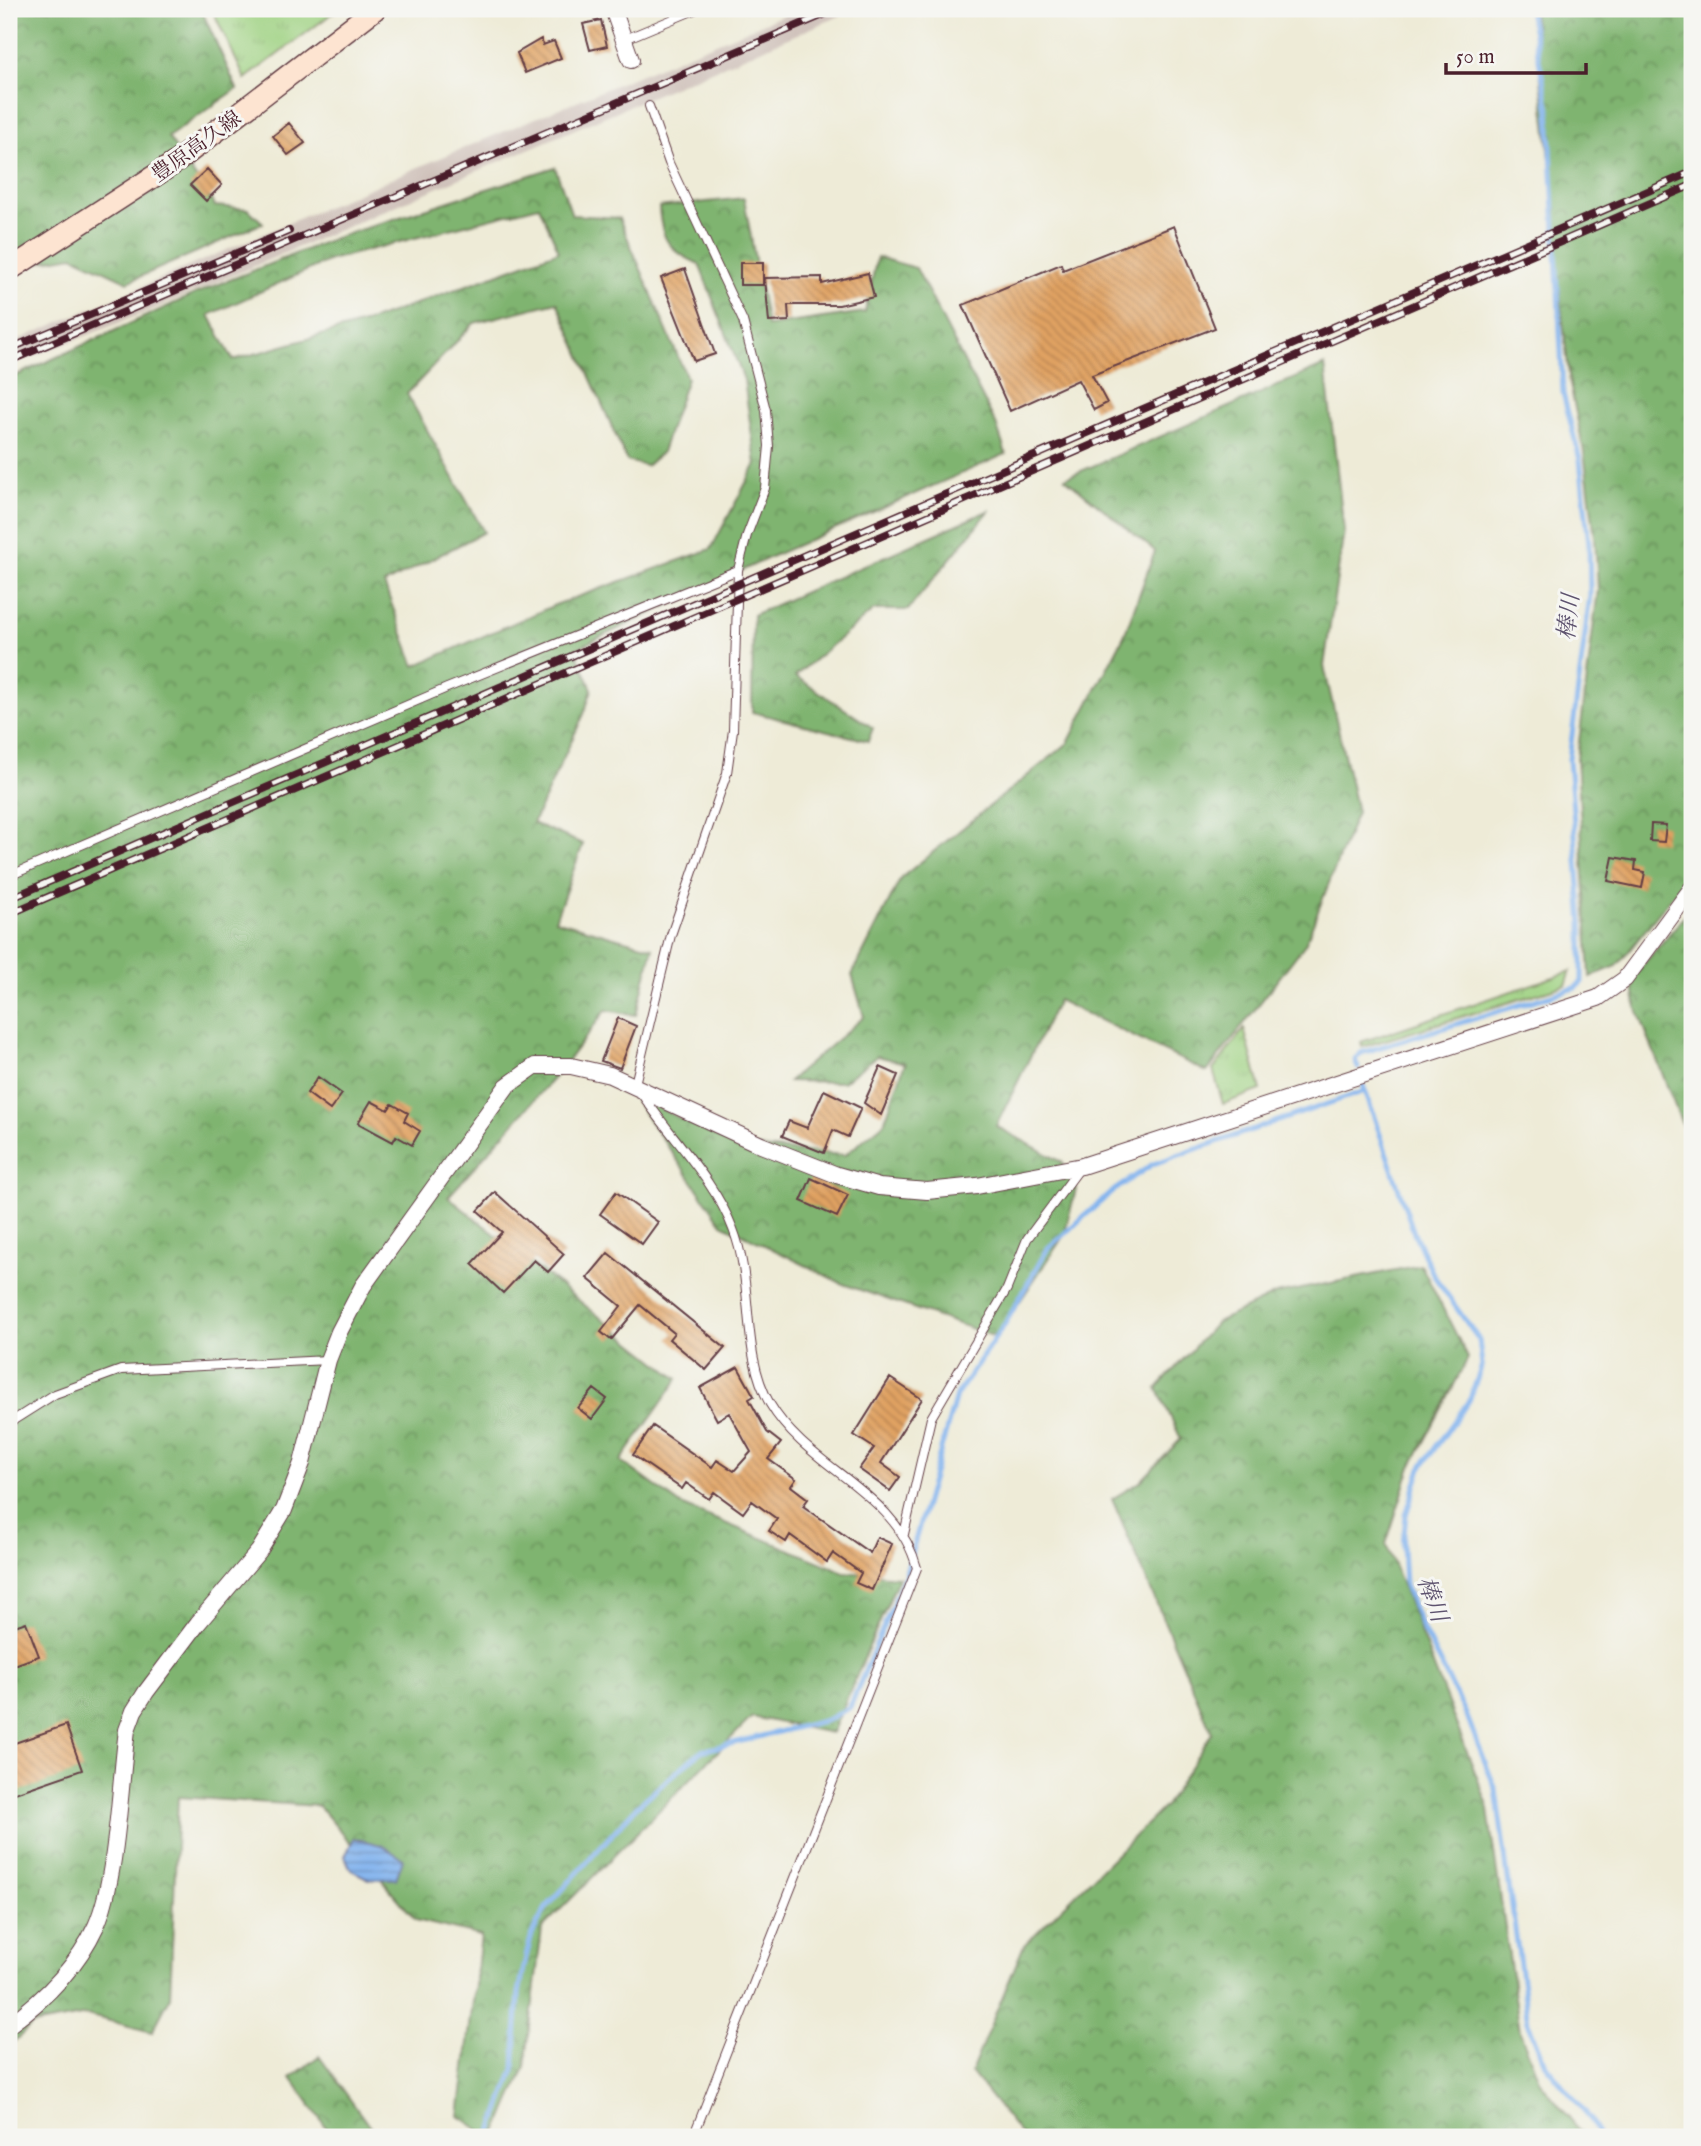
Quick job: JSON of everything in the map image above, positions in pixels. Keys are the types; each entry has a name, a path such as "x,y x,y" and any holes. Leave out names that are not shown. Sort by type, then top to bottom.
{"main road":[{"name":"豊原高久線","path":"9,270 176,162 375,9"}],"street":[{"path":"613,9 631,60"},
{"path":"9,2025 44,1999 78,1956 97,1924 108,1884 127,1730 134,1710 198,1623 259,1550 284,1510 302,1462 328,1360 363,1286 507,1086 535,1066 571,1066 635,1084 761,1145 837,1175 879,1187 927,1191 977,1186 1082,1166 1598,998 1625,979 1692,888"}],"lane":[{"path":"623,40 697,9"},
{"path":"649,106 669,163 743,321 766,411 769,468 738,570 733,730 727,773 671,935 635,1084 658,1120 704,1180 733,1226 745,1264 759,1380 771,1406 793,1433 890,1517 904,1534 916,1568 693,2137"},
{"path":"9,876 459,683 738,570"},
{"path":"904,1534 931,1418 1007,1289 1027,1239 1082,1166"},
{"path":"9,1423 55,1394 121,1370 328,1360"}],"shaded area":[{"path":"798,9 856,9 149,311 9,366 9,344 416,168"}],"green space":[{"path":"9,9 201,9 237,89 168,137 215,206 248,209 263,223 128,282 73,256 9,267"},
{"path":"212,9 338,9 245,79"},
{"path":"1533,9 1692,9 1692,871 1617,966 1590,977 1577,758 1598,589 1595,537 1584,452 1570,384 1557,268 1556,212"},
{"path":"555,167 572,215 619,218 687,378 662,452 646,466 627,461 557,302 474,323 407,394 484,532 384,584 415,666 555,605 711,549 756,464 744,380 699,264 680,254 668,243 662,228 659,207 744,198 767,326 865,312 877,257 916,268 996,424 1006,454 775,555 575,649 592,689 584,714 533,823 583,844 555,920 653,948 636,1015 606,1010 559,1072 448,1197 678,1379 621,1461 681,1505 844,1572 899,1577 832,1733 752,1717 542,1928 525,2068 495,2137 490,2137 459,2116 481,1936 416,1920 319,1806 178,1797 170,1998 152,2032 87,2015 32,2025 9,2046 9,379 197,293 335,238","holes":["539,206 559,251 367,322 233,360 209,315 330,260"]},
{"path":"1325,365 1344,531 1324,666 1357,812 1305,944 1207,1072 1058,1000 996,1126 1062,1162 1076,1189 1064,1235 996,1337 843,1284 722,1224 631,1094 735,1146 845,1155 884,1123 905,1063 877,1056 843,1082 789,1081 864,1017 852,975 901,878 1068,743 1124,636 1155,551 1065,478"},
{"path":"990,510 908,610 874,610 795,676 873,728 868,741 752,712 753,615"},
{"path":"1692,907 1692,1150 1636,1006 1632,978"},
{"path":"1571,971 1566,985 1362,1047 1361,1042"},
{"path":"1244,1029 1261,1090 1223,1104 1213,1070"},
{"path":"1421,1265 1468,1358 1411,1467 1386,1544 1487,1803 1520,2032 1540,2082 1585,2137 1023,2137 971,2072 1024,1945 1165,1806 1212,1733 1112,1499 1140,1482 1181,1439 1157,1388 1217,1322 1276,1294"},
{"path":"319,2056 377,2137 333,2137 291,2078"}],"water":[{"path":"354,1838 381,1845 403,1859 396,1879 369,1879 351,1870 345,1856"}],"building":[{"path":"601,20 607,46 590,50 583,24"},
{"path":"541,39 543,45 554,41 561,58 525,73 517,53"},
{"path":"289,123 305,143 288,155 273,136"},
{"path":"207,169 222,185 206,201 190,185"},
{"path":"1174,226 1215,328 1092,375 1107,403 1094,410 1078,380 1010,411 963,305 1061,264 1063,270"},
{"path":"740,263 763,263 763,285 740,285"},
{"path":"685,269 715,354 694,361 661,278"},
{"path":"868,273 874,297 839,305 788,305 789,321 769,322 765,278 822,277 822,284"},
{"path":"1651,824 1666,825 1664,842 1650,841"},
{"path":"1613,857 1636,861 1635,870 1645,872 1642,888 1608,881"},
{"path":"618,1018 636,1026 620,1068 601,1061"},
{"path":"880,1067 898,1075 881,1115 864,1103"},
{"path":"318,1077 342,1094 330,1110 307,1093"},
{"path":"824,1090 861,1108 848,1137 833,1130 824,1153 782,1136 789,1121 807,1128"},
{"path":"371,1101 388,1110 392,1104 408,1113 404,1121 420,1131 412,1145 396,1136 393,1142 358,1123"},
{"path":"811,1178 848,1195 837,1217 801,1201"},
{"path":"495,1192 564,1254 548,1272 534,1260 503,1293 472,1264 502,1232 478,1211"},
{"path":"616,1192 658,1222 642,1244 600,1214"},
{"path":"608,1253 725,1348 706,1370 669,1339 674,1333 640,1305 611,1340 601,1332 621,1306 587,1278"},
{"path":"738,1367 754,1396 749,1399 767,1432 781,1443 768,1459 796,1479 791,1486 808,1499 803,1506 870,1553 877,1537 892,1544 872,1590 856,1583 861,1573 833,1553 827,1562 790,1535 786,1542 769,1531 777,1519 752,1501 743,1513 714,1492 709,1499 686,1483 682,1489 633,1455 653,1426 712,1467 717,1460 734,1471 751,1452 729,1413 717,1420 700,1388"},
{"path":"890,1378 922,1399 881,1463 900,1477 890,1491 859,1469 874,1448 854,1435"},
{"path":"594,1389 607,1399 592,1419 578,1408"},
{"path":"26,1622 39,1656 9,1667 9,1628"},
{"path":"66,1725 82,1770 9,1795 9,1745"}],"waterway":[{"name":"棒川","path":"1358,1068 1355,1059 1361,1053 1575,988 1582,982 1582,925 1569,759 1590,595 1589,544 1580,460 1563,393 1549,110 1529,9"},
{"name":"棒川","path":"1362,1082 1414,1233 1434,1276 1479,1340 1482,1365 1470,1399 1421,1468 1406,1515 1403,1545 1405,1585 1421,1626 1466,1714 1496,1790 1528,2023 1545,2064 1591,2119 1599,2137"},
{"path":"490,2137 514,2069 519,1993 526,1957 532,1934 546,1908 637,1806 701,1751 827,1720 850,1707 905,1576 956,1396 1006,1322 1048,1248 1113,1191 1153,1164 1365,1091"}],"railway":[{"path":"9,361 837,9"},
{"path":"9,899 1692,172"},
{"path":"9,914 1692,185"},
{"path":"9,349 289,231"}]}
